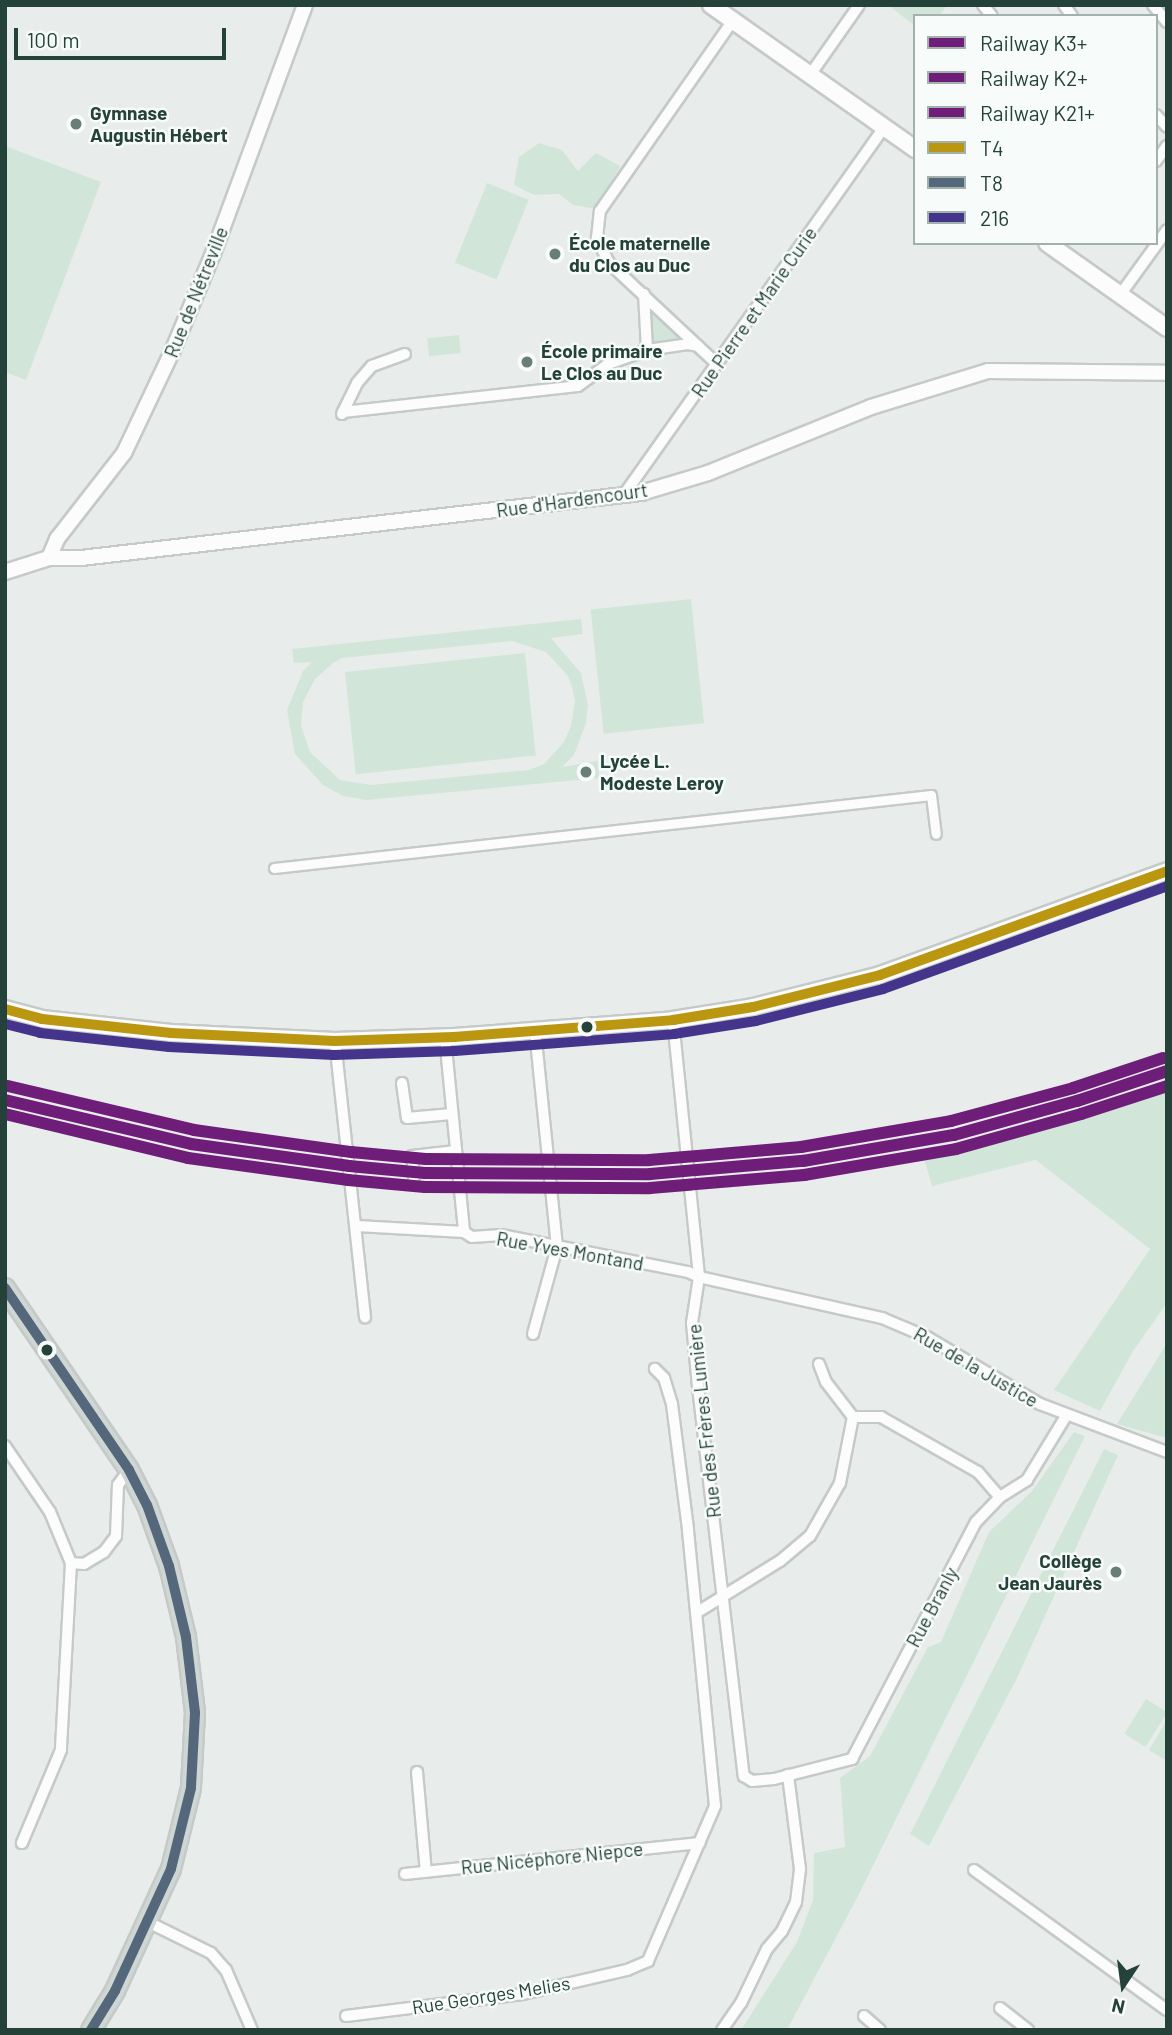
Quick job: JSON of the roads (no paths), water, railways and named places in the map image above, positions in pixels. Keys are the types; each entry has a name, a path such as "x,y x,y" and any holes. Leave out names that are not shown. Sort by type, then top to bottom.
{"main road":[{"path":"711,5 913,148"},
{"path":"1050,245 1167,328"},
{"path":"5,1009 42,1019 171,1033 335,1041 445,1037 673,1020 753,1007 880,975 1167,872"},
{"path":"5,1288 129,1470 147,1505 169,1566 186,1637 195,1713 191,1788 171,1869 115,1991 91,2030"}],"street":[{"name":"Rue de Nétreville","path":"49,558 57,538 124,453 172,352 214,251 305,5"},
{"path":"810,75 859,5"},
{"path":"1153,5 1167,22"},
{"path":"717,364 609,263 597,238 600,211 733,20"},
{"name":"Rue Pierre et Marie Curie","path":"623,496 884,128"},
{"path":"1120,295 1156,245"},
{"path":"644,294 647,351"},
{"path":"405,354 372,366 357,383 342,414 578,386 608,364 647,351 688,344 698,346"},
{"name":"Rue d'Hardencourt","path":"5,572 49,558 81,558 623,496 676,484 871,407 988,371 1166,373"},
{"path":"274,868 931,795 936,834"},
{"name":"Rue des Frères Lumière","path":"673,1020 699,1277 692,1323 744,1776 752,1781 788,1775"},
{"path":"533,1334 556,1247 535,1031"},
{"path":"445,1037 464,1232"},
{"path":"335,1041 365,1317"},
{"path":"402,1083 407,1118 452,1114"},
{"path":"414,1177 412,1156 456,1151"},
{"name":"Rue Yves Montand","path":"357,1226 464,1232 472,1237 501,1235 688,1272 699,1277"},
{"name":"Rue de la Justice","path":"699,1277 882,1318 927,1337 1040,1404 1087,1425 1167,1452"},
{"path":"696,1613 780,1561 810,1536 840,1483 853,1417 826,1381 819,1364"},
{"name":"Rue Georges Melies","path":"346,2016 523,1994 627,1970 648,1961 715,1806 672,1404 664,1378 655,1369"},
{"name":"Rue Branly","path":"788,1775 852,1759 976,1522 1000,1497 1027,1480 1066,1416"},
{"path":"853,1417 881,1417 978,1472 1000,1497"},
{"path":"5,1446 50,1512 71,1563 61,1750 22,1843"},
{"path":"71,1563 84,1564 104,1552 116,1536 118,1485 129,1470"},
{"path":"417,1772 426,1872"},
{"path":"722,2030 741,2003 767,1949 782,1931 796,1902 800,1869 788,1775"},
{"name":"Rue Nicéphore Niepce","path":"405,1874 699,1843"},
{"path":"974,1870 1167,2010"},
{"path":"148,1922 211,1954 226,1970 252,2030"},
{"path":"1000,2008 1028,2030"},
{"path":"863,2016 880,2030"}],"rail line":[{"name":"K21+","path":"8,1086 194,1130 351,1152 426,1159 649,1160 801,1147 951,1121 1073,1088 1163,1058"},
{"name":"K3+","path":"5,1100 191,1144 349,1166 425,1173 650,1174 803,1161 954,1135 1077,1101 1167,1071"},
{"name":"K2+","path":"5,1114 188,1158 348,1180 425,1187 650,1188 804,1175 956,1149 1081,1114 1167,1086"}],"place":[{"name":"Gymnase Augustin Hébert","path":"76,124"},
{"name":"École maternelle du Clos au Duc","path":"555,254"},
{"name":"École primaire Le Clos au Duc","path":"527,362"},
{"name":"Lycée L. Modeste Leroy","path":"586,772"},
{"name":"Collège Jean Jaurès","path":"1116,1572"}]}
